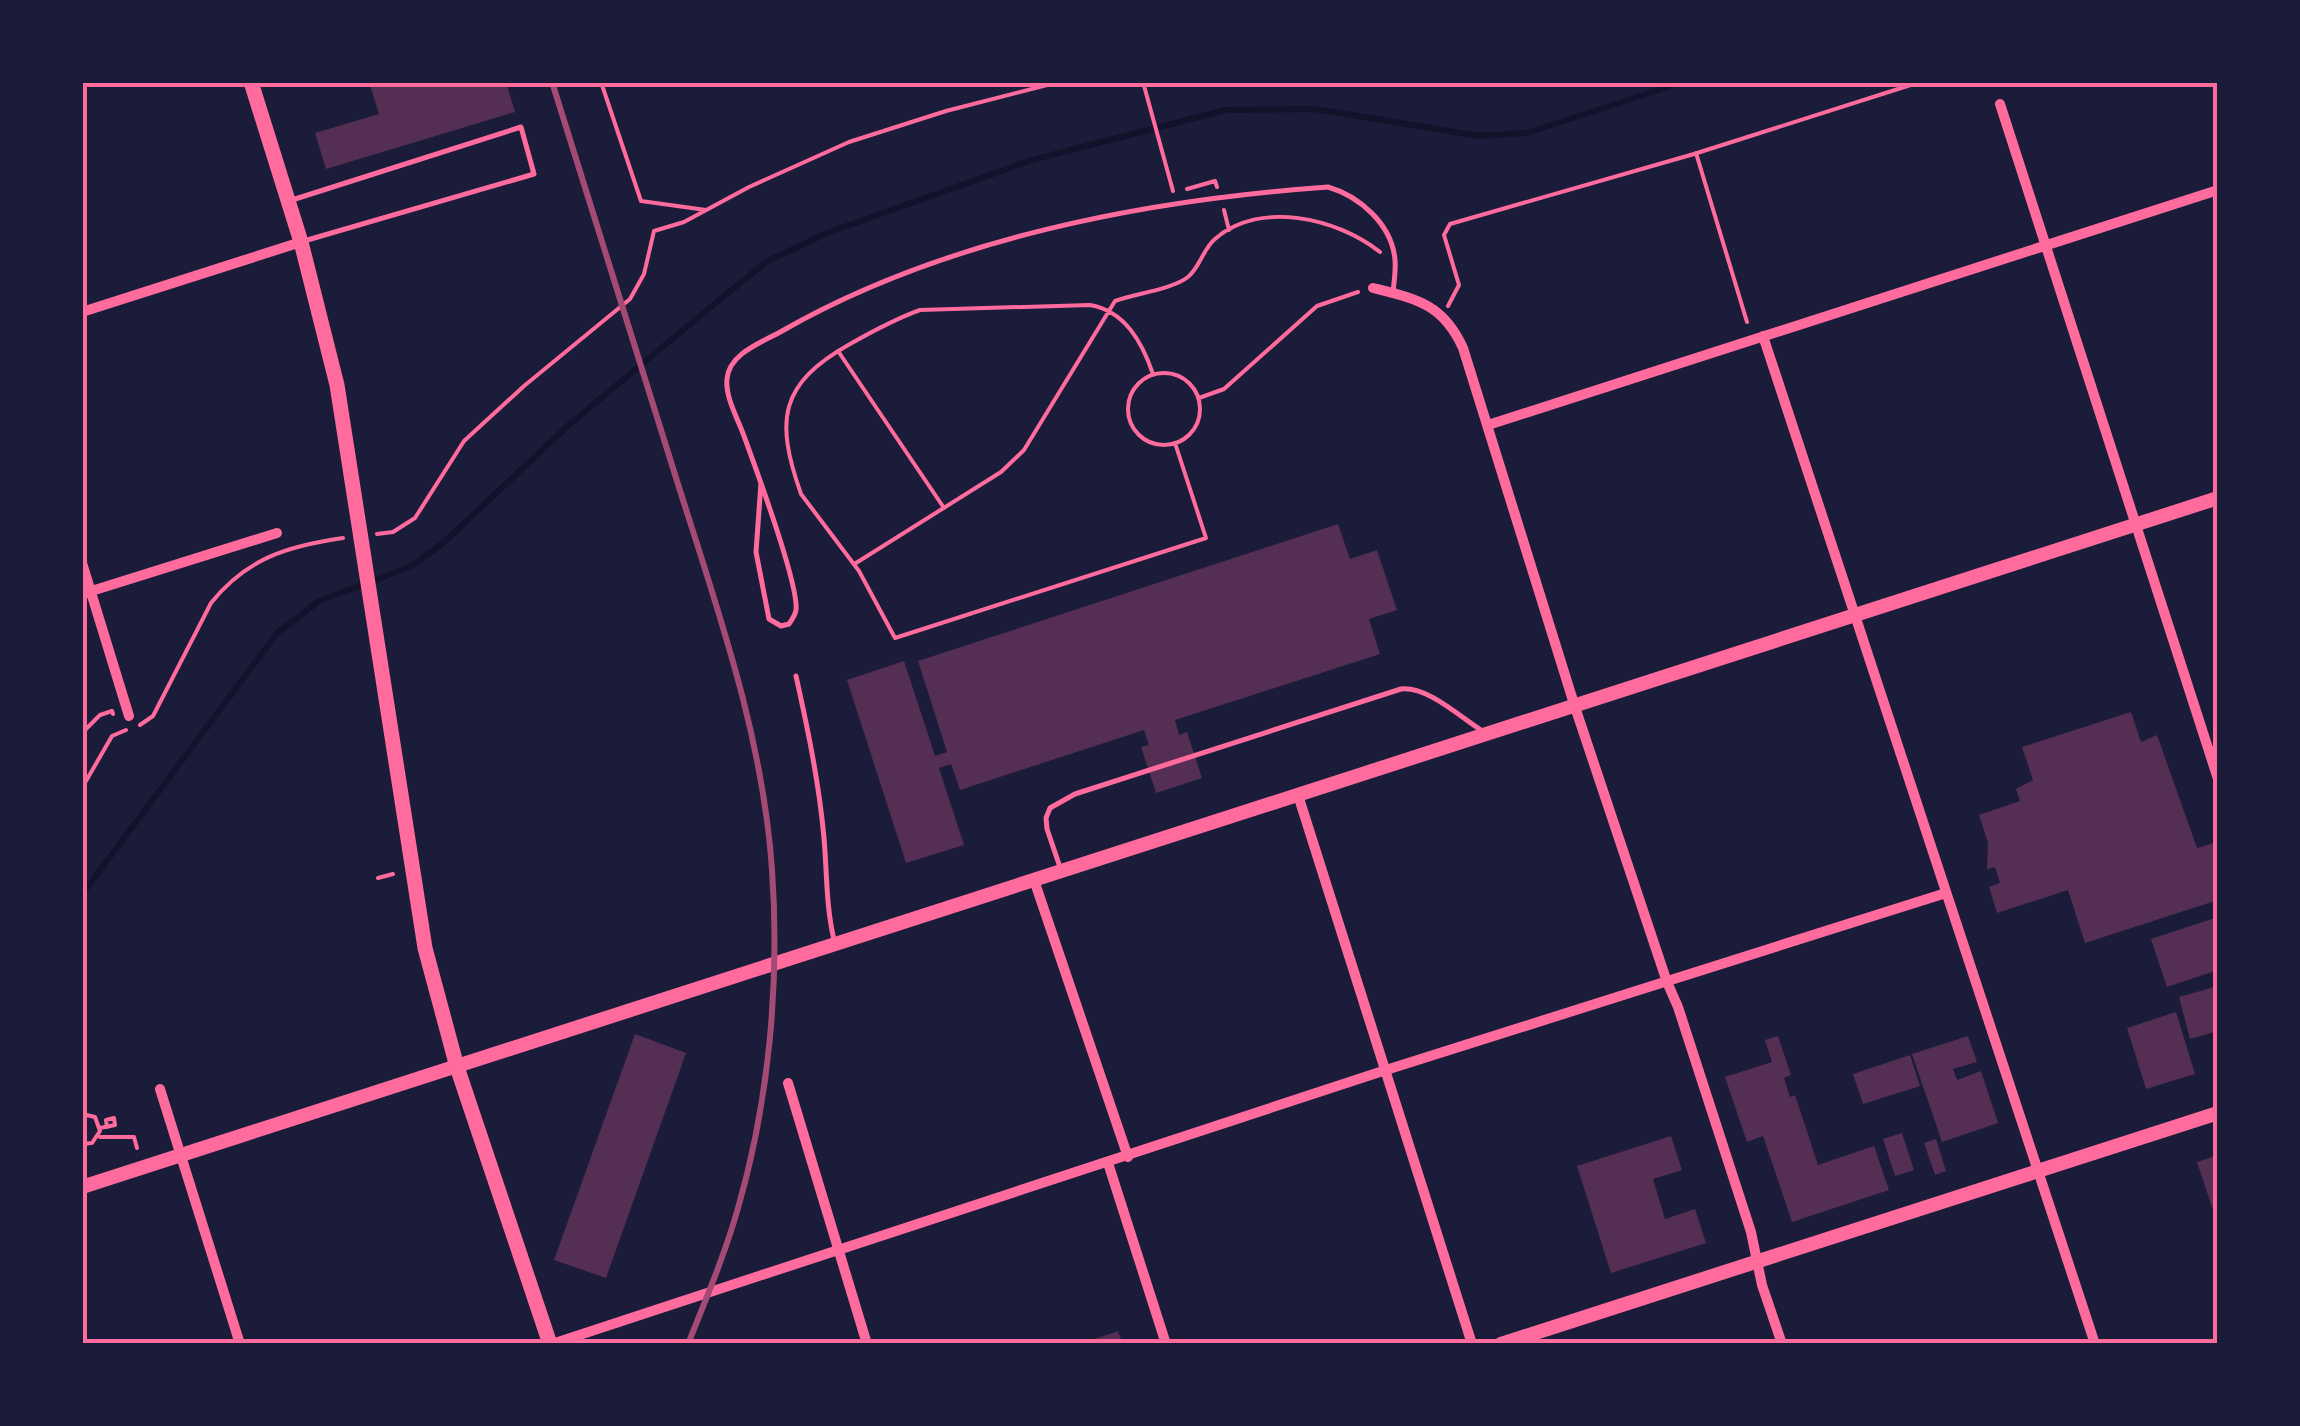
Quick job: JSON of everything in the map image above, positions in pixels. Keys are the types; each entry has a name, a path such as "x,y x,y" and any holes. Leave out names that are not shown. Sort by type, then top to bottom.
{"main road":[{"path":"250,82 301,242 337,385 426,948 457,1068 551,1344"}],"street":[{"path":"2000,104 2218,779"},
{"path":"1488,425 2218,190"},
{"path":"82,312 301,242"},
{"path":"1373,288 1414,298 1441,313 1454,328 1463,348 1576,707 1678,1006 1782,1344"},
{"path":"1764,336 1853,616 2096,1344"},
{"path":"82,1187 2218,498"},
{"path":"87,592 277,533"},
{"path":"82,564 87,592 129,716"},
{"path":"1298,795 1472,1344"},
{"path":"1034,880 1128,1157"},
{"path":"551,1344 1386,1070 1946,893"},
{"path":"788,1083 867,1344"},
{"path":"160,1090 240,1344"},
{"path":"1501,1344 2218,1113"},
{"path":"1108,1163 1166,1344"}],"lane":[{"path":"288,202 521,127 534,174 301,242"},
{"path":"761,483 756,552 769,619 781,626 789,624 796,609 761,483 732,407 726,380 730,368 740,355 870,285 1037,232 1120,211 1328,187 1349,194 1368,209 1388,236 1396,258 1393,293"},
{"path":"796,676 814,762 828,916 835,943"},
{"path":"1062,871 1046,818 1060,800 1386,693 1410,688 1488,735"}],"path":[{"path":"601,82 641,202 706,210"},
{"path":"374,534 392,532 415,518 464,441 630,299 644,274 654,231 684,222 807,158 850,142 946,111 1058,82"},
{"path":"1143,82 1174,192 1215,181"},
{"path":"1441,313 1459,285 1444,235 1450,224 1696,153 1920,82"},
{"path":"1696,153 1748,322"},
{"path":"854,564 1001,472 1024,450 1115,301 1186,279 1212,241 1229,230 1260,218 1298,219 1363,238 1383,254"},
{"path":"1199,398 1224,389 1317,306 1373,288"},
{"path":"1153,374 1133,332 1109,308 1090,305 920,310 838,351 805,374 787,411 789,452 801,494 854,564 895,638 1206,538 1175,443"},
{"path":"838,351 944,508"},
{"path":"1153,374 1182,377 1199,398 1197,424 1175,443 1148,440 1131,422 1128,408 1133,390 1153,374"},
{"path":"82,788 112,736 153,716 210,603 222,588 280,551 324,539 354,537"},
{"path":"82,734 100,715 112,711 119,732"},
{"path":"378,878 393,874"},
{"path":"82,1114 95,1117 104,1128 98,1138"},
{"path":"82,1144 98,1138 134,1137 137,1148"}],"building":[{"path":"506,82 515,112 326,169 315,133 379,114 370,85"},
{"path":"1338,524 1350,559 1377,550 1397,610 1369,619 1380,654 1175,720 1179,735 1187,732 1202,778 1156,793 1141,747 1149,745 1144,730 960,790 951,764 939,768 964,845 906,863 847,680 904,661 935,756 947,752 918,661"},
{"path":"2131,712 2141,742 2157,735 2197,848 2218,842 2218,900 2085,943 2068,890 1997,913 1989,887 2000,883 1995,867 1987,869 1988,843 1979,815 2020,801 2016,789 2033,780 2022,747"},
{"path":"2218,917 2218,970 2167,987 2151,939"},
{"path":"2218,986 2218,1031 2190,1039 2179,997"},
{"path":"2176,1012 2195,1074 2146,1089 2127,1028"},
{"path":"635,1034 686,1053 606,1278 554,1260"},
{"path":"1778,1036 1791,1075 1784,1078 1790,1097 1795,1095 1818,1165 1874,1146 1889,1190 1792,1222 1763,1136 1747,1142 1725,1077 1772,1062 1765,1040"},
{"path":"1968,1036 1977,1062 1953,1069 1957,1080 1981,1071 1998,1123 1942,1142 1912,1054"},
{"path":"1910,1055 1920,1086 1863,1104 1853,1074"},
{"path":"1902,1133 1914,1170 1895,1176 1883,1139"},
{"path":"1671,1136 1682,1170 1653,1179 1665,1219 1695,1209 1706,1243 1611,1273 1577,1166"},
{"path":"1936,1139 1946,1171 1935,1175 1924,1143"},
{"path":"2218,1155 2218,1222 2217,1222 2197,1162"},
{"path":"1118,1331 1123,1344 1083,1343"}],"waterway":[{"path":"82,894 278,632 319,601 410,567 442,544 571,423 766,262 827,233 1032,160 1226,110 1315,109 1479,136 1527,133 1683,82"}],"railway":[{"path":"552,82 722,625 749,722 767,820 774,912 773,998 758,1126 738,1208 688,1344"}]}
